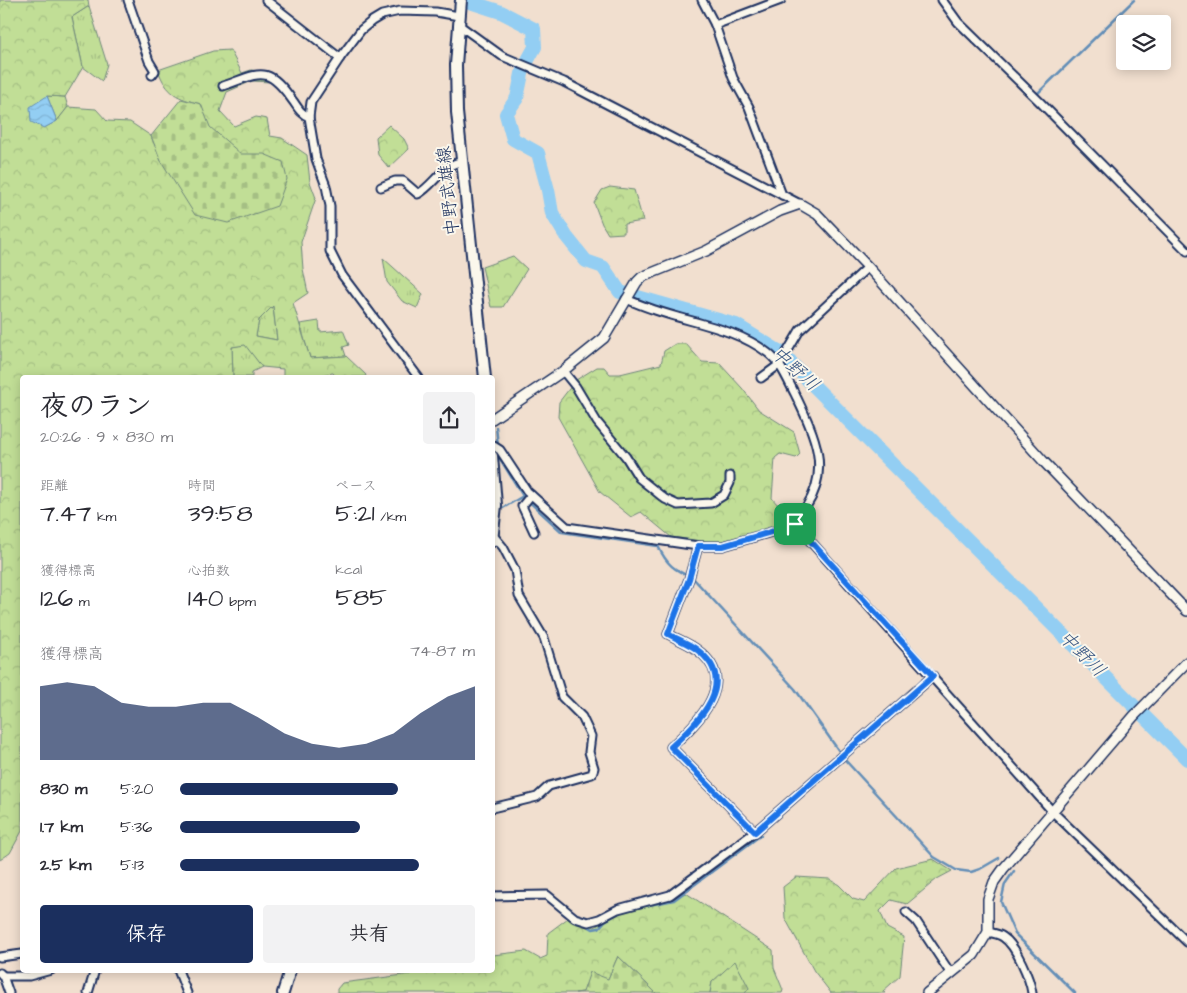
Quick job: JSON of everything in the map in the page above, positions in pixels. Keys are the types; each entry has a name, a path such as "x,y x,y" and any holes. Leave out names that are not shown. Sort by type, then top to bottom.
{"main road":[{"name":"中野武雄線","path":"461,0 456,65 457,112 485,375"},
{"path":"495,515 496,453"},
{"path":"283,993 289,973"}],"street":[{"path":"128,0 149,61 155,71 152,75"},
{"path":"266,0 340,58"},
{"path":"702,0 715,25 733,78 750,107 782,195"},
{"path":"715,25 781,0"},
{"path":"942,0 958,22 1039,100 1187,251"},
{"path":"417,375 334,262 329,243 330,206 326,186 316,159 309,117 309,109 318,90 361,30 382,15 400,11 436,12 459,21 502,56 524,67 564,82 816,214 868,267 1045,463 1187,610"},
{"path":"223,86 257,75 267,75 282,84 303,115 309,117"},
{"path":"381,187 395,181 403,181 418,194 456,163 461,162"},
{"path":"495,417 563,371 604,338 626,299 642,277 706,250 780,211 800,204"},
{"path":"761,378 780,364 800,330 868,267"},
{"path":"496,453 531,495 567,527 698,546 723,546 795,524 812,498 819,478 818,453 808,421 780,364 768,353 749,341 720,329 655,310 626,299"},
{"path":"563,371 576,387 597,422 626,457 639,478 665,499 678,505 712,503 724,495 730,483 730,476"},
{"path":"531,495 522,506 534,532"},
{"path":"795,524 1052,811 1187,942"},
{"path":"495,538 503,547 515,570 519,596 544,638 562,697 582,717 591,736 589,752 594,768 592,774 549,786 537,797 495,807"},
{"path":"698,546 668,634 696,649 710,662 716,673 715,694 697,723 671,747 755,832"},
{"path":"927,993 974,955 988,932 988,900 994,882 1004,868 1134,716 1187,662"},
{"path":"495,896 544,896 575,918 588,922 599,919 618,909 670,895 755,832 933,676"},
{"path":"906,912 916,921 951,974"},
{"path":"988,932 1004,937 1014,948 1031,986 1032,993"},
{"path":"0,957 20,954"},
{"path":"9,993 2,974 29,976 40,973"},
{"path":"88,993 94,973"},
{"path":"179,973 187,993"}],"green space":[{"path":"0,0 88,0 89,6 72,17 83,67 65,97 47,96 44,128 57,121 68,107 96,109 107,121 130,122 151,136 161,161 214,167 201,104 185,100 174,94 165,85 158,70 213,51 230,50 242,73 251,70 269,72 270,82 252,81 227,92 220,111 234,126 256,117 267,119 270,136 282,138 307,155 310,182 316,198 301,242 303,269 308,293 293,303 310,358 346,356 366,375 335,375 333,373 283,375 283,369 262,367 245,345 232,347 233,375 20,375 20,835 10,853 0,860","holes":["273,306 277,340 256,336 259,320"]},
{"path":"89,6 107,64 102,81 83,67 72,17"},
{"path":"47,96 65,97 68,107 57,121"},
{"path":"181,99 201,104 210,127 241,154 264,154 283,162 287,179 277,206 228,223 195,215 161,161 151,136"},
{"path":"389,125 404,139 409,149 389,168 378,155 376,137"},
{"path":"610,187 634,190 643,221 624,224 624,233 608,234 594,203 602,190"},
{"path":"513,256 527,269 503,307 491,307 482,267"},
{"path":"383,258 423,294 417,308 402,301 387,282"},
{"path":"273,306 277,340 256,336 259,320"},
{"path":"319,321 320,332 343,330 349,345 343,347 346,356 310,358 300,324"},
{"path":"246,344 262,367 252,372 252,375 233,375 232,347"},
{"path":"675,344 686,344 702,362 719,363 759,410 794,432 800,454 796,458 780,454 775,458 772,498 777,504 796,511 788,522 718,543 671,537 641,512 631,517 600,492 558,417 559,402 576,380 597,367 604,367 610,374 620,374 661,364 664,351"},
{"path":"933,859 952,871 937,879 907,904 891,900 880,911 887,928 904,937 900,976 883,991 885,993 831,993 814,971 785,918 783,887 796,877 830,879 853,899 864,902 896,868"},
{"path":"686,893 773,950 774,968 783,990 782,993 745,993 749,988 712,982 710,993 656,993 618,956 608,979 583,992 337,993 337,989 342,983 413,973 495,973 495,955 526,951 540,959 547,956 548,933 568,918 595,927 614,913"},
{"path":"618,956 656,993 575,993 583,992 590,972 608,979"},
{"path":"735,961 749,988 745,993 710,993 712,982"}],"water":[{"path":"47,96 57,121 44,128 31,122 30,107"}],"waterway":[{"path":"1038,93 1134,0"},
{"name":"中野川","path":"467,1 501,12 534,29 535,47 523,69 517,98 506,114 513,139 538,153 552,213 566,236 586,261 603,267 620,292 736,325 780,352 1187,759"},
{"path":"496,427 498,446"},
{"path":"498,451 499,457 523,496 562,532 658,546 672,566 693,578 795,689 846,761 934,857 956,870 971,872 999,858"},
{"path":"503,508 523,496"},
{"path":"586,925 593,929 599,928 605,921 624,910 674,900 761,835"},
{"path":"1014,871 1005,884 1001,902 1015,934 1075,993"},
{"path":"564,913 573,921"}],"route":[{"path":"795,524 933,676 755,832 671,747 697,723 715,694 716,673 710,662 696,649 668,634 689,579 698,546 723,546 795,524"}]}
